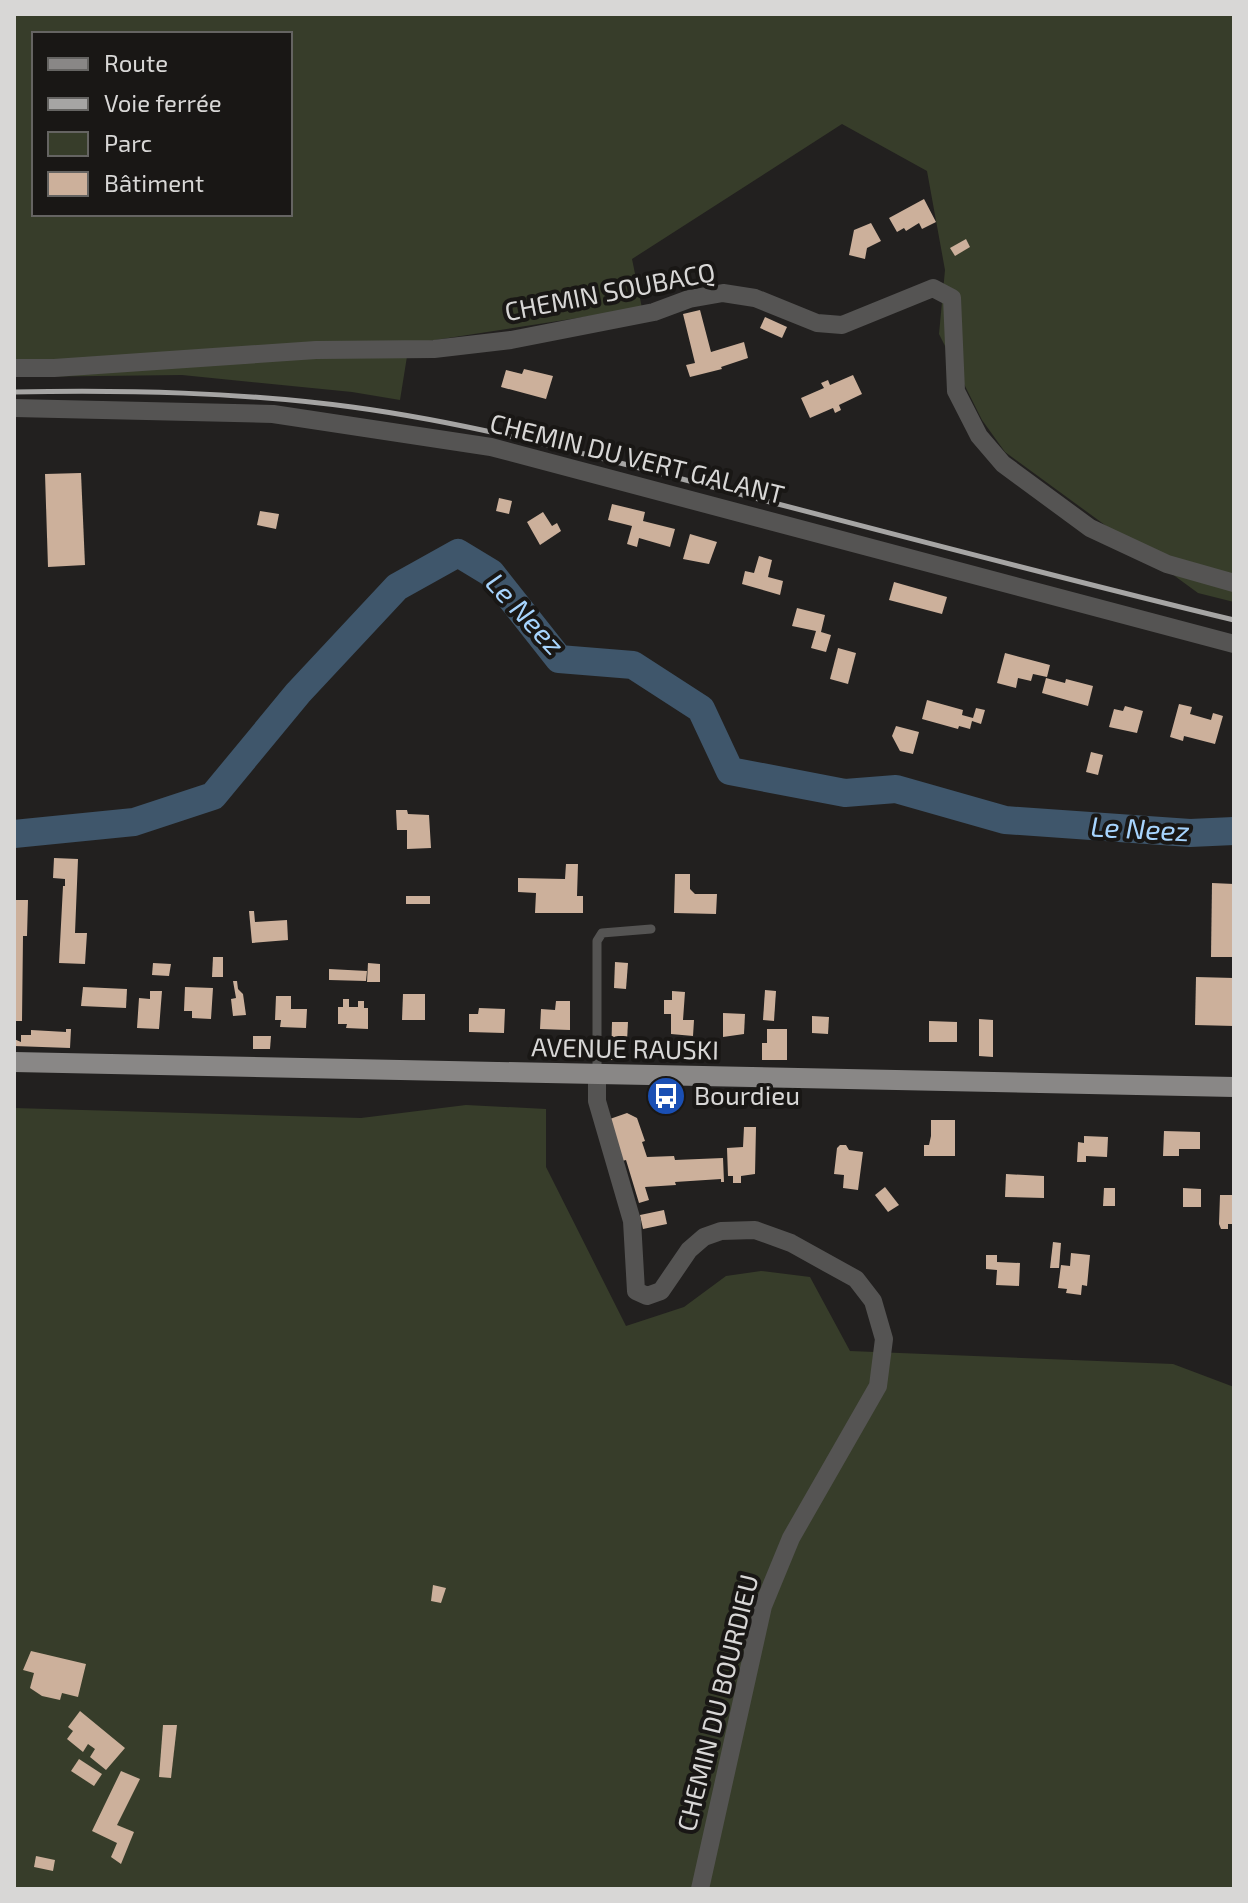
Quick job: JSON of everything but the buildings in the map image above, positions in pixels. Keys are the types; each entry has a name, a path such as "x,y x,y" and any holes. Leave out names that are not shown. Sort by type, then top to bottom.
{"main road":[{"name":"AVENUE RAUSKI","path":"14,1062 1234,1087"}],"street":[{"name":"CHEMIN SOUBACQ","path":"14,368 316,350 449,347 511,340 654,312 689,299 723,293 755,298 817,323 842,325 933,288 952,298 956,391 979,436 1003,464 1090,528 1167,564 1234,583"},
{"name":"CHEMIN DU VERT GALANT","path":"14,408 273,414 491,447 1234,644"},
{"name":"CHEMIN DU BOURDIEU","path":"597,1074 597,1101 632,1221 636,1291 647,1296 661,1291 689,1250 704,1237 721,1231 755,1230 791,1243 856,1279 873,1301 884,1339 878,1386 791,1538 763,1606 700,1889"}],"lane":[{"path":"597,1074 597,941 602,933 610,930 651,929"}],"green space":[{"path":"14,14 1234,14 1234,602 1198,593 1005,452 982,420 939,334 945,270 927,171 842,124 632,259 642,308 409,344 400,400 352,392 182,375 14,377"},
{"path":"466,1105 546,1109 546,1167 626,1326 684,1307 726,1276 761,1271 810,1277 850,1351 1173,1364 1234,1387 1234,1889 14,1889 14,1108 361,1118"}],"waterway":[{"name":"Le Neez","path":"14,834 134,822 213,796 298,693 397,587 458,553 491,573 559,659 633,665 701,709 730,771 845,793 896,789 1005,820 1190,833 1234,831"}],"railway":[{"path":"14,392 226,395 399,414 585,454 1234,620"}],"place":[{"name":"Bourdieu","path":"666,1096"}]}
